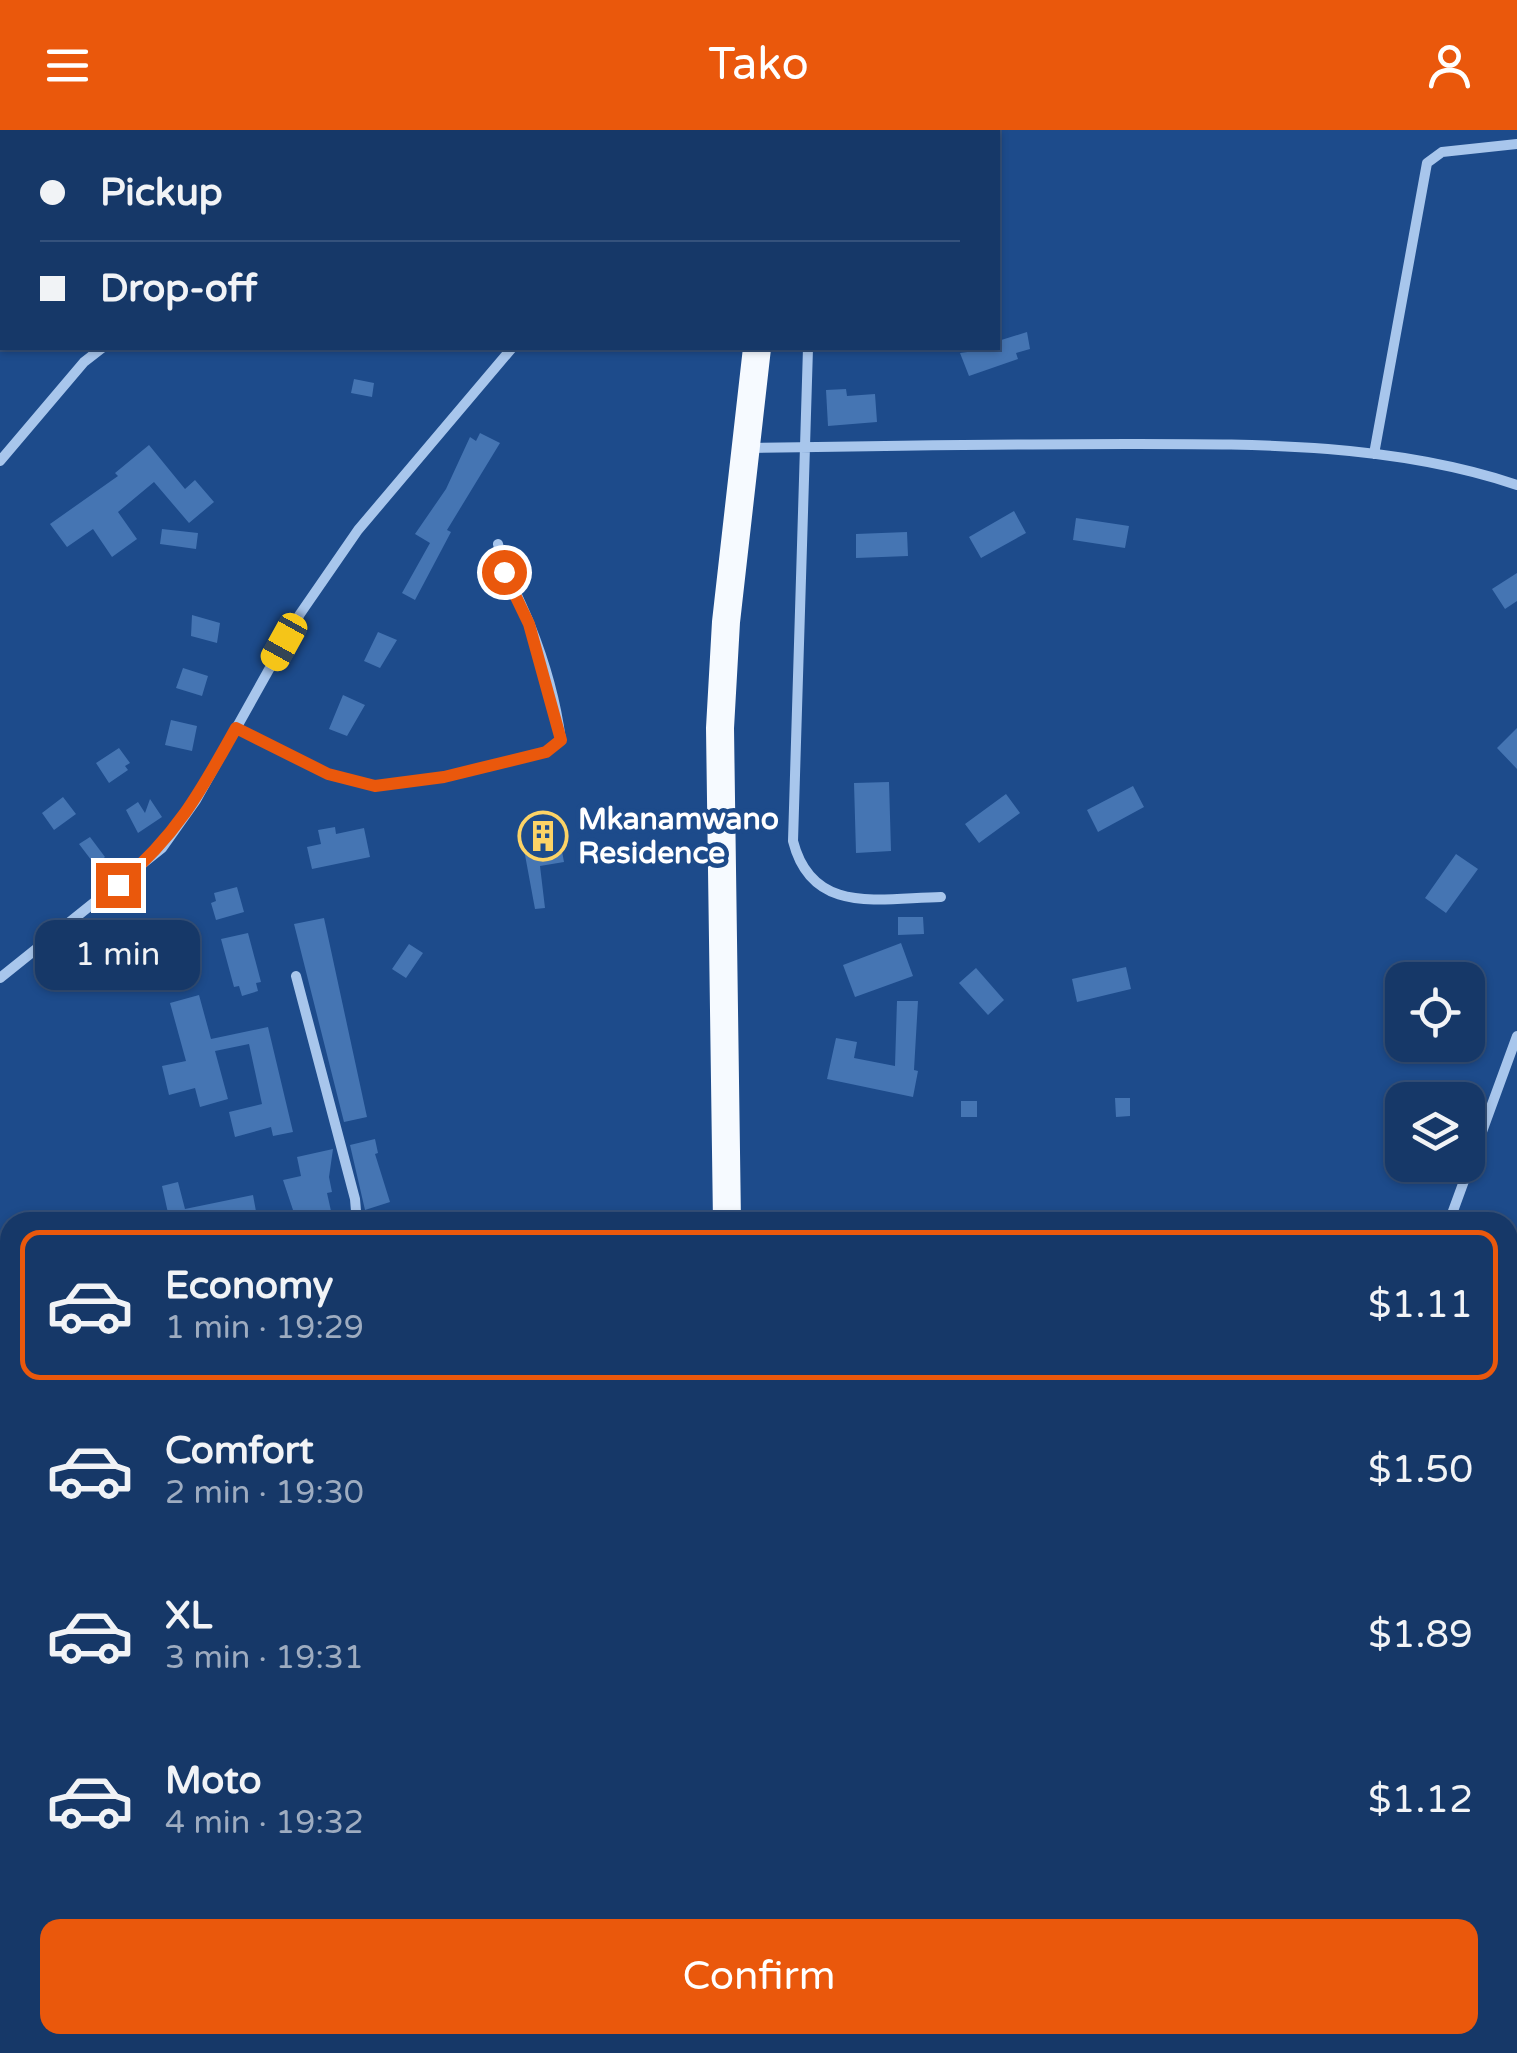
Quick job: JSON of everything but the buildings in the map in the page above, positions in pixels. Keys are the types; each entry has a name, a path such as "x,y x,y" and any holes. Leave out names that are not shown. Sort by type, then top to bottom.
{"highway":[{"path":"727,1212 720,728 757,350"}],"street":[{"path":"1374,454 1427,163 1442,152 1517,144"},
{"path":"0,462 84,362 99,350"},
{"path":"0,978 162,848 196,800 300,614 358,530 510,350"},
{"path":"808,350 793,841 810,880 847,898 941,897"},
{"path":"745,448 1192,444 1374,454 1517,485"},
{"path":"236,728 328,774 375,786 444,777 546,752 561,740 556,713 529,624 511,590 498,544"},
{"path":"296,976 355,1212"},
{"path":"1453,1212 1517,1036"}],"place":[{"name":"Mkanamwano Residence","path":"543,836"}],"route":[{"path":"118,885 162,848 196,800 236,728 287,750 316,769 375,786 409,778 444,777 546,752 555,746 561,740 538,648 504,572"}]}
